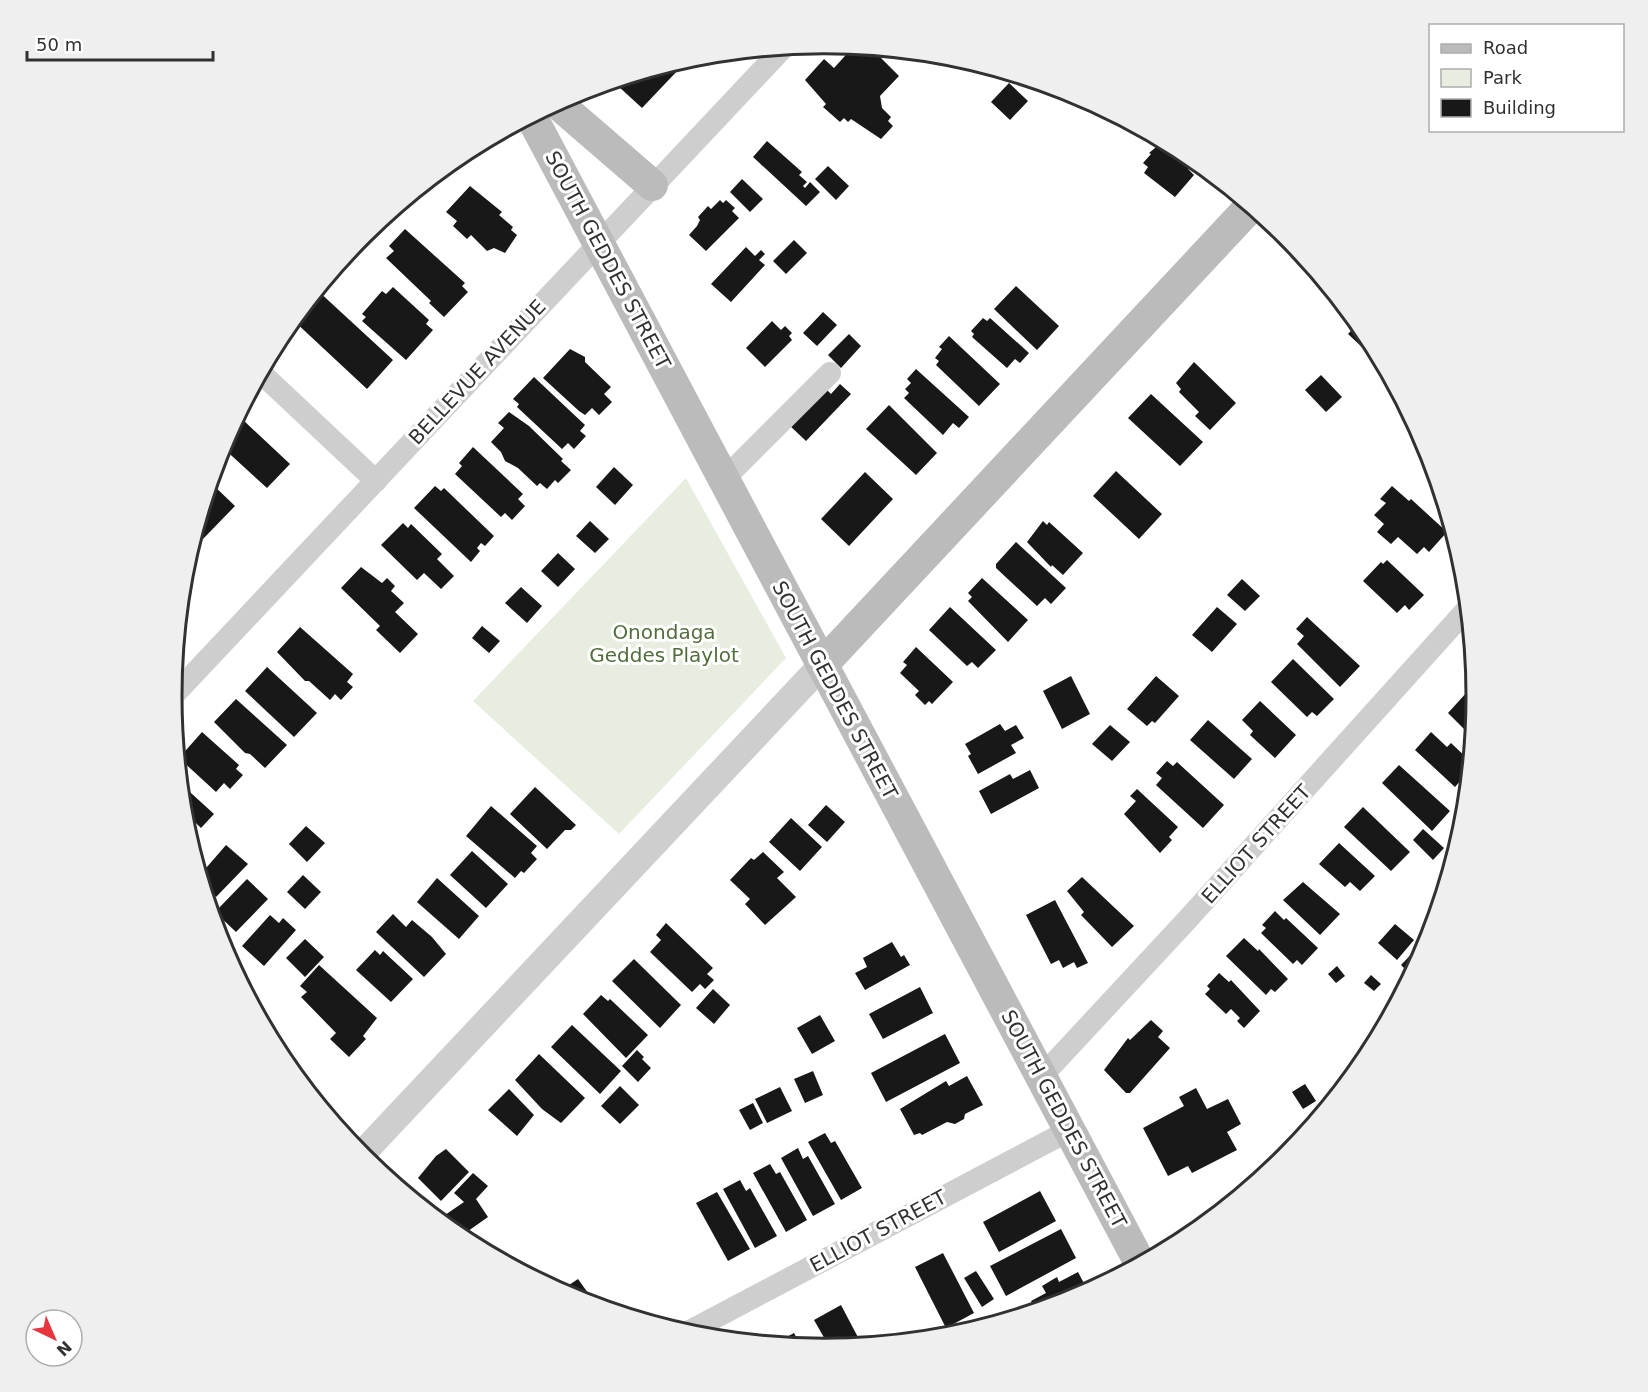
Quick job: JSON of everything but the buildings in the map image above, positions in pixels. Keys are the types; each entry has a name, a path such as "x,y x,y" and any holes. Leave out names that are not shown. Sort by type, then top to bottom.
{"main road":[{"path":"564,109 652,185"},
{"name":"SOUTH GEDDES STREET","path":"535,123 1137,1257"},
{"path":"822,665 1246,212"}],"street":[{"name":"BELLEVUE AVENUE","path":"182,686 776,56"},
{"path":"724,479 830,373"},
{"path":"266,378 376,481"},
{"name":"ELLIOT STREET","path":"1041,1077 1187,920 1461,615"},
{"path":"367,1147 822,665"},
{"name":"ELLIOT STREET","path":"699,1326 1070,1130"}],"green space":[{"name":"Onondaga Geddes Playlot","path":"686,478 786,658 619,834 473,701"}]}
